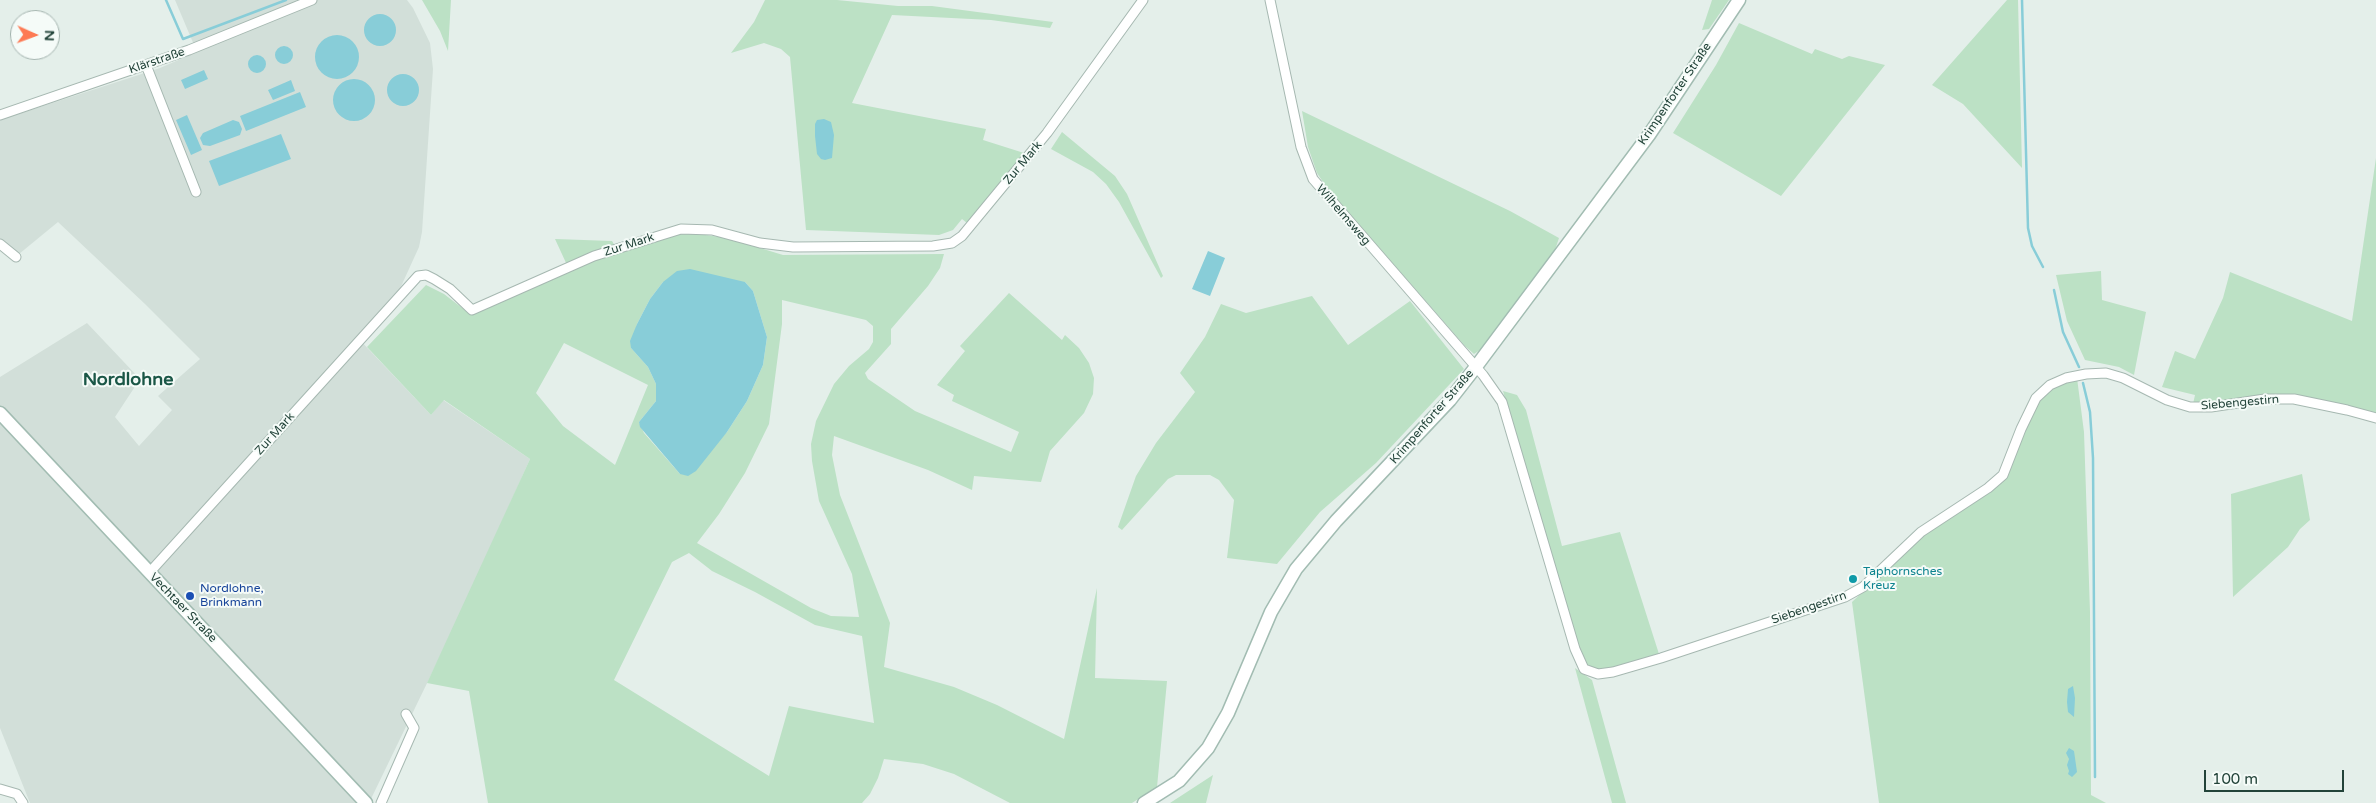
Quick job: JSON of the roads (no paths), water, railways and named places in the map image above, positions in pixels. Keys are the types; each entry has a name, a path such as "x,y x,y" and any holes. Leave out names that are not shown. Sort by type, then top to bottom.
{"street":[{"name":"Klärstraße","path":"0,115 189,50 312,0"},
{"name":"Zur Mark","path":"149,573 418,276 426,275 450,289 472,310 594,256 681,229 712,230 760,243 793,247 933,246 952,243 962,236 1047,134 1143,0"},
{"name":"Wilhelmsweg","path":"1270,0 1302,147 1313,179 1475,368"},
{"name":"Krimpenforter Straße","path":"1144,803 1179,781 1208,748 1228,713 1276,604 1308,552 1443,407 1475,368 1649,135 1739,0"},
{"path":"146,65 196,192"},
{"path":"0,244 16,256"},
{"name":"Siebengestirn","path":"1475,368 1494,388 1502,402 1578,658 1584,669 1598,674 1613,672 1661,658 1845,597 1863,587 1921,532 1988,488 2003,475 2021,429 2036,398 2050,385 2066,378 2106,373 2123,378 2167,400 2190,407 2265,399 2294,399 2376,418"},
{"name":"Vechtaer Straße","path":"0,413 366,803"},
{"path":"381,803 414,728 406,714"},
{"path":"0,789 17,794 23,803"}],"water":[{"path":"380,14 386,15 391,19 395,24 395,36 391,41 386,45 380,46 374,45 369,41 365,36 364,30 365,24 369,19 374,15"},
{"path":"337,35 349,39 355,45 359,57 355,69 349,75 337,79 325,75 319,69 315,57 319,45 325,39"},
{"path":"280,46 288,46 293,51 291,62 280,64 275,59 275,51"},
{"path":"257,55 263,58 266,64 263,70 257,73 251,70 248,64 251,58"},
{"path":"204,70 208,79 185,89 181,80"},
{"path":"403,74 409,75 414,79 418,84 418,96 414,101 409,105 403,106 397,105 392,101 388,96 387,90 388,84 392,79 397,75"},
{"path":"354,79 369,85 375,100 369,115 354,121 339,115 333,100 339,85"},
{"path":"291,80 295,91 273,100 268,90"},
{"path":"300,92 306,107 246,131 240,116"},
{"path":"187,115 202,150 191,155 176,120"},
{"path":"824,119 831,122 834,135 832,158 825,160 821,159 817,154 815,136 817,120"},
{"path":"233,120 239,122 242,129 240,135 210,146 203,145 200,138 203,133"},
{"path":"281,134 291,159 219,186 209,161"},
{"path":"1208,251 1225,258 1210,296 1192,289"},
{"path":"690,269 745,282 753,291 767,337 763,365 747,401 727,432 696,471 688,476 680,474 640,427 639,422 656,401 656,384 648,367 631,348 630,341 650,299 663,282 677,271"},
{"path":"2073,686 2075,698 2074,717 2068,712 2067,702 2068,689"},
{"path":"2069,748 2074,751 2077,772 2072,777 2068,774 2067,765 2069,759 2066,753"}],"waterway":[{"path":"166,0 183,39 286,0"},
{"path":"2022,0 2028,228 2032,246 2043,267"},
{"path":"2054,290 2063,332 2079,367"},
{"path":"2083,383 2090,412 2093,458 2095,777"}],"place":[{"name":"Taphornsches Kreuz","path":"1853,579"},
{"name":"Nordlohne, Brinkmann","path":"190,596"}],"district":[{"name":"Nordlohne","path":"128,380"}]}
